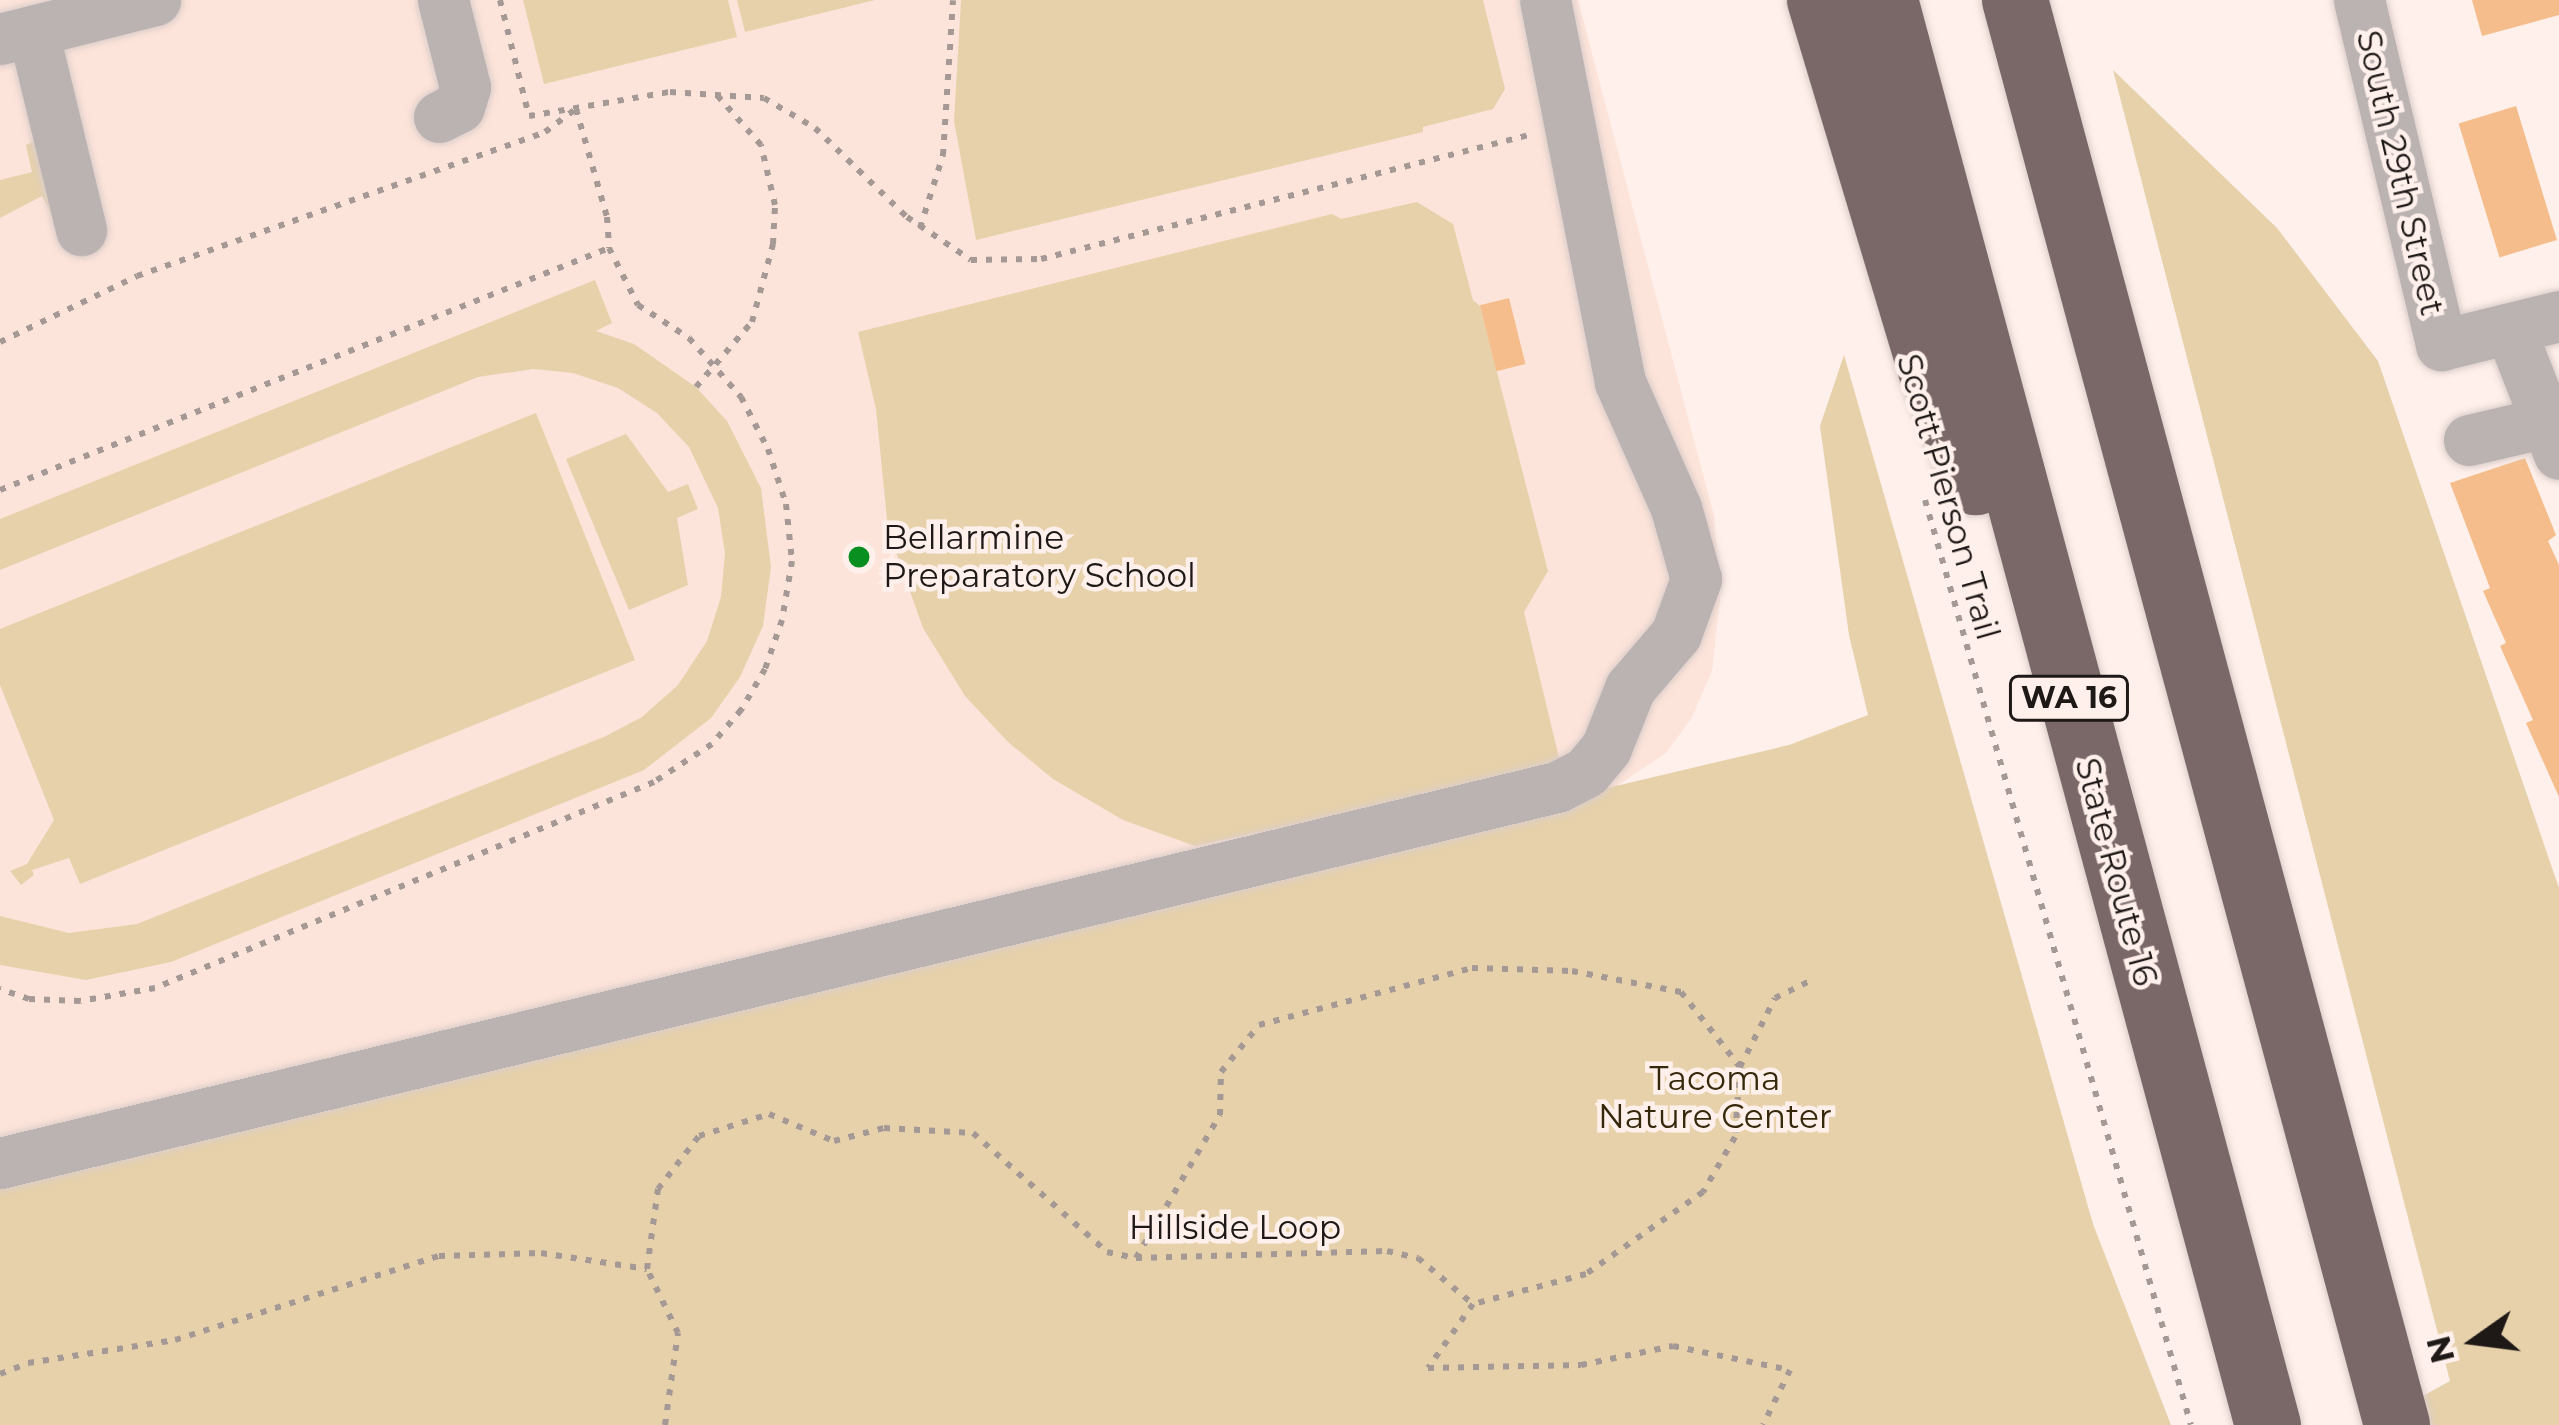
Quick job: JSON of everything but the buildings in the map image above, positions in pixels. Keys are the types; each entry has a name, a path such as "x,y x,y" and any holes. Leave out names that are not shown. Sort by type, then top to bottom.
{"highway":[{"path":"1820,0 1931,369 2086,760"},
{"name":"State Route 16","path":"1886,0 2086,760 2264,1410"},
{"path":"2014,0 2397,1425"},
{"path":"2040,0 2086,266"}],"street":[{"path":"81,230 16,35 155,0"},
{"path":"440,117 459,107 465,87 443,0"},
{"path":"0,1163 1534,792 1586,772 1606,748 1630,688 1676,634 1690,608 1696,579 1676,508 1640,438 1620,382 1545,0"},
{"name":"South 29th Street","path":"2360,0 2441,345 2545,331"},
{"path":"2468,440 2555,432 2545,331"}],"path":[{"path":"500,0 529,116 670,92 764,98 791,110 920,227 971,260 1041,259 1573,124"},
{"path":"920,227 943,154 953,0"},
{"path":"696,386 752,322 765,284 775,205 761,145 738,112 713,92"},
{"path":"0,989 29,999 80,1000 155,988 654,782 712,745 765,669 782,620 792,561 786,504 768,449 741,397 717,366 689,338 638,305 609,248 607,217 576,109"},
{"path":"0,342 136,276 544,132 576,109"},
{"path":"0,490 609,248"},
{"name":"Scott Pierson Trail","path":"1923,494 2191,1425"},
{"path":"1136,1258 1220,1114 1221,1072 1258,1025 1472,968 1572,971 1681,992 1740,1067"},
{"path":"1763,1425 1790,1370 1673,1346 1581,1365 1429,1368 1473,1304 1586,1274 1702,1192 1735,1137 1740,1067 1775,998 1810,981"},
{"name":"Hillside Loop","path":"647,1269 658,1190 699,1136 769,1114 834,1141 884,1128 973,1132 1107,1252 1136,1258 1387,1251 1418,1258 1473,1304"},
{"path":"0,1373 28,1363 175,1340 439,1256 541,1253 647,1269 678,1333 665,1425"}],"shaded area":[{"name":"Bellarmine Preparatory School","path":"0,0 1578,0 1714,516 1720,599 1712,671 1691,719 1666,753 1614,788 0,1169"}],"green space":[{"path":"523,0 728,0 737,37 544,84"},
{"path":"737,0 875,0 745,32"},
{"path":"961,0 1483,0 1505,89 1493,109 1423,127 1423,132 976,240 954,121"},
{"path":"2113,70 2277,228 2378,361 2559,888 2559,1425 2370,1425 2450,1381"},
{"path":"36,140 55,220 42,196 0,218 0,180 32,172 26,145"},
{"path":"1417,202 1453,224 1473,300 1480,306 1548,571 1524,612 1561,766 1195,846 1123,820 1053,779 1008,742 965,696 923,628 888,529 876,409 858,332 1332,214 1341,219"},
{"path":"595,280 612,323 596,331 634,344 696,387 727,421 761,488 771,567 763,626 740,677 711,718 644,770 171,962 86,980 0,965 0,916 69,933 137,924 606,736 642,717 678,685 707,641 721,597 725,553 718,508 689,447 657,413 618,388 573,373 533,369 478,377 0,570 0,519"},
{"name":"Tacoma Nature Center","path":"1844,355 2093,1224 2171,1425 0,1425 0,1168 1789,745 1868,715 1849,635 1820,426"},
{"path":"536,413 635,660 80,884 69,858 32,870 34,875 21,885 10,871 27,864 54,820 0,685 0,629"},
{"path":"626,434 668,492 688,484 698,509 677,518 688,585 629,610 566,459"}],"place":[{"name":"Bellarmine Preparatory School","path":"859,557"}]}
